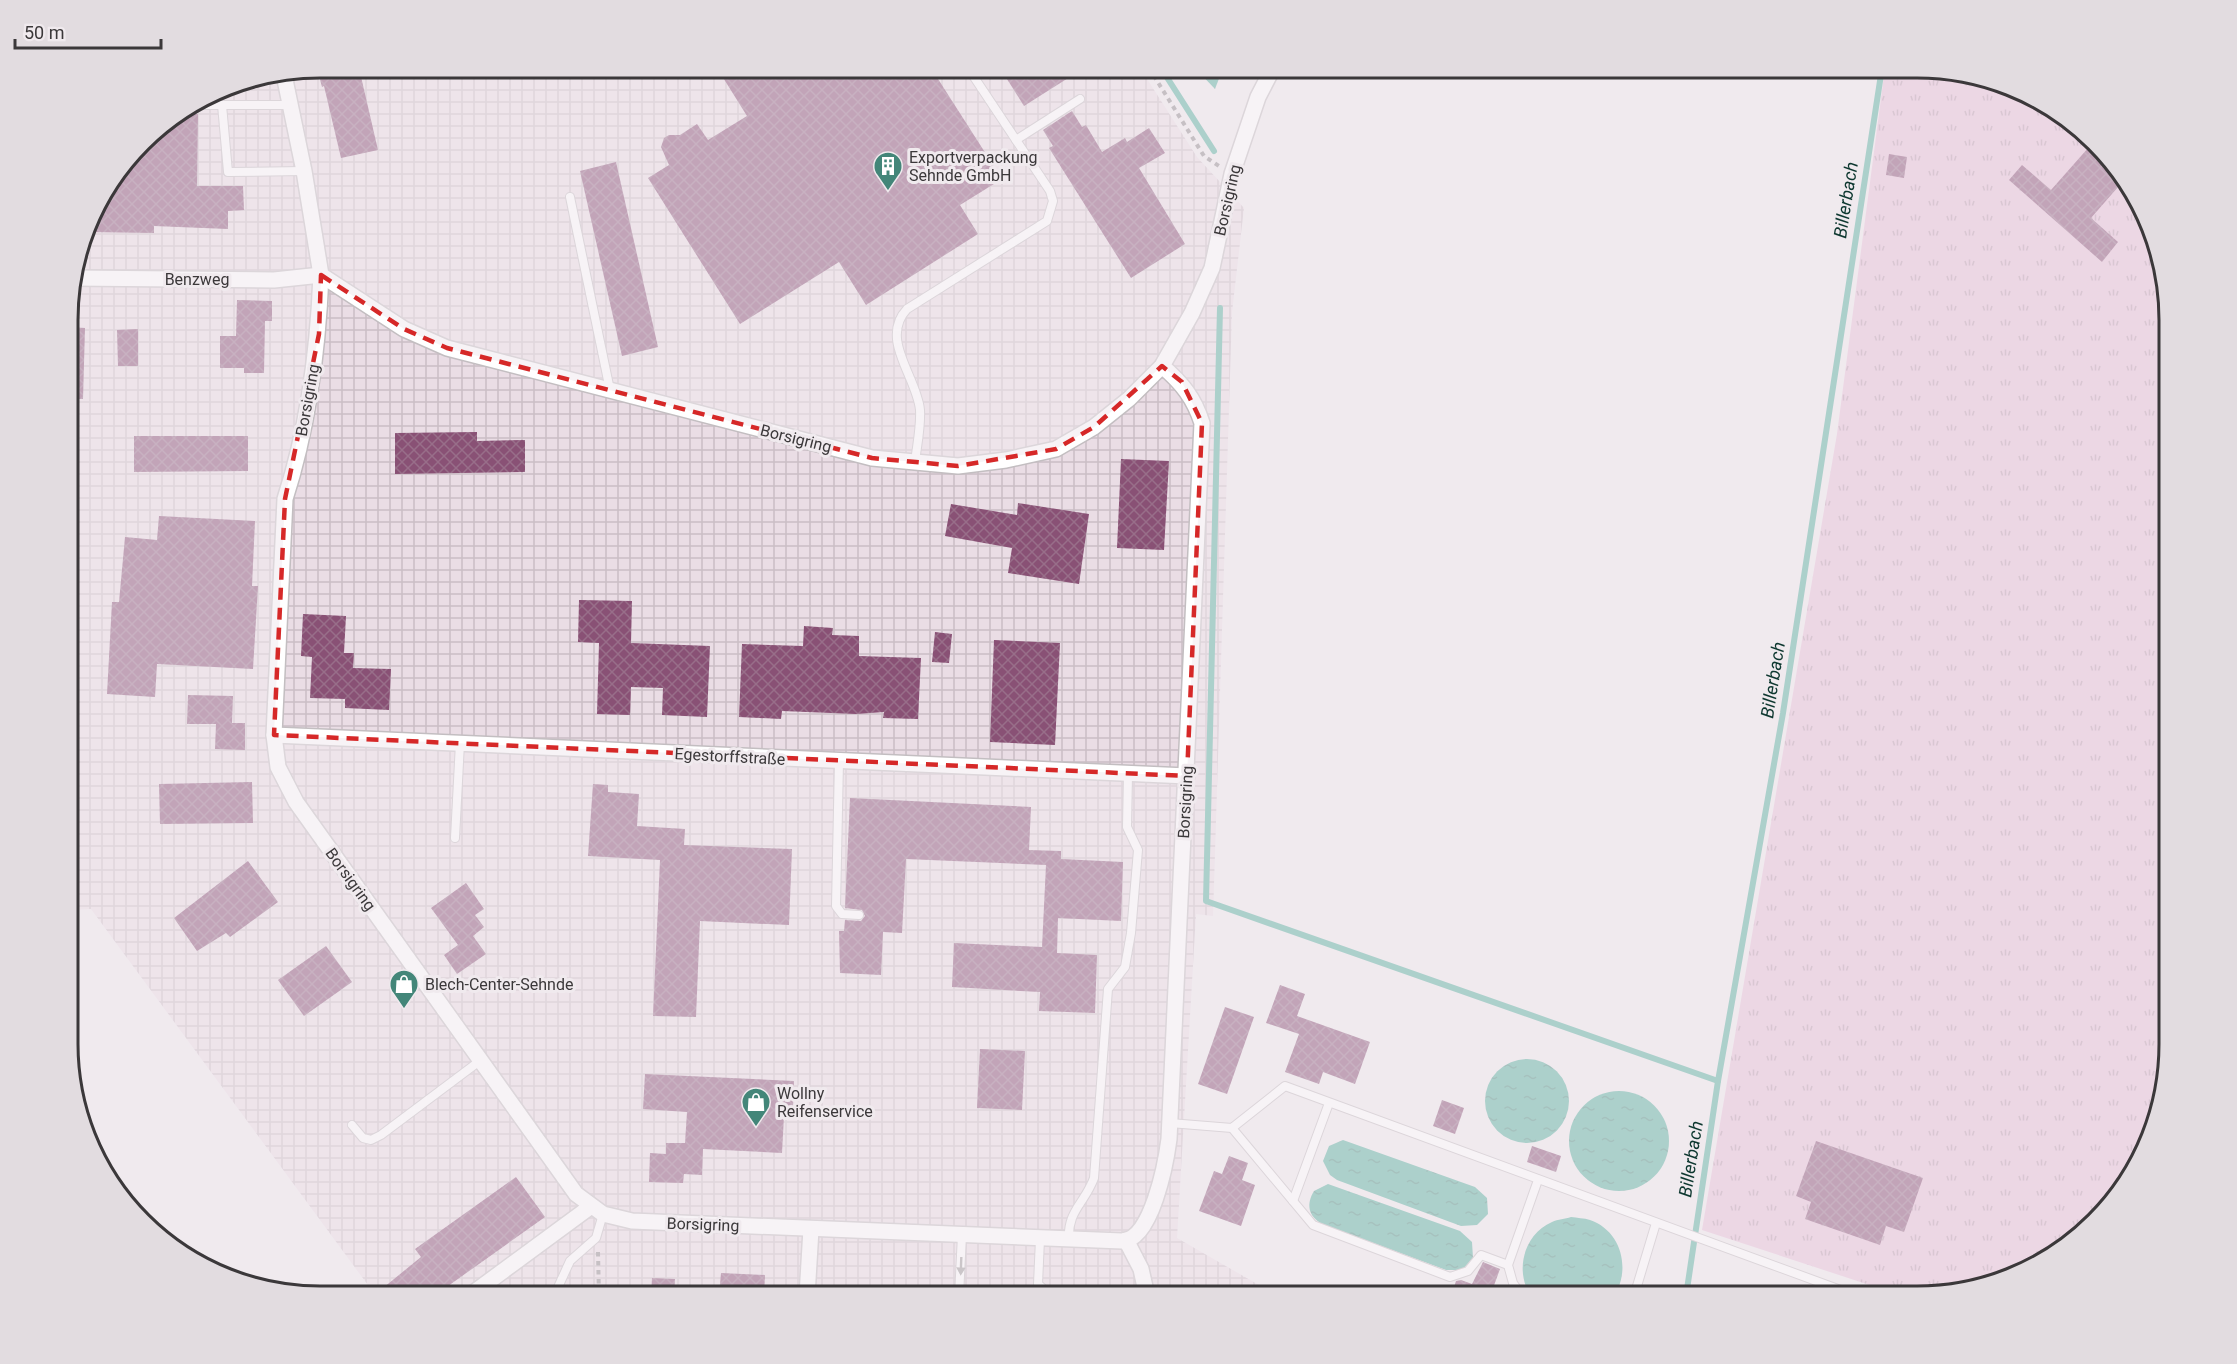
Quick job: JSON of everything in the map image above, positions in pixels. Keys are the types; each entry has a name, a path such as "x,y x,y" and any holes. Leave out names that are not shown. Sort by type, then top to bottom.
{"street":[{"name":"Borsigring","path":"321,275 404,329 447,348 872,458 958,466 1006,460 1056,449 1094,427 1129,399 1161,366 1192,314 1212,268 1232,174 1258,97 1268,78"},
{"name":"Borsigring","path":"285,81 304,171 321,275 319,334 293,473 285,500 274,735 278,767 296,802 576,1194 597,1211 632,1221 1069,1240 1126,1240 1141,1226 1155,1200 1165,1167 1170,1123 1202,423 1197,405 1182,382 1161,366"},
{"name":"Benzweg","path":"82,278 274,280 321,275"},
{"name":"Egestorffstraße","path":"274,735 1187,776"},
{"path":"484,1286 597,1211"},
{"path":"808,1286 811,1229"},
{"path":"1126,1240 1141,1269 1145,1286"}],"lane":[{"path":"915,462 920,412 918,396 895,337 896,327 907,309 1047,221 1052,211 1050,191 976,78"},
{"path":"1016,140 1080,99"},
{"path":"209,105 291,105"},
{"path":"222,105 228,172 304,171"},
{"path":"570,197 611,390"},
{"path":"455,838 460,743"},
{"path":"839,761 836,906 842,914 859,915"},
{"path":"1069,1240 1068,1225 1075,1210 1089,1192 1094,1178 1108,988 1125,967 1131,933 1138,850 1127,827 1128,774"},
{"path":"352,1125 363,1138 371,1140 381,1135 481,1060"},
{"path":"1170,1123 1232,1128 1285,1086 1830,1286"},
{"path":"1293,1201 1329,1103"},
{"path":"1232,1128 1313,1225 1450,1276 1468,1271 1481,1255 1508,1265"},
{"path":"1515,1286 1508,1265 1538,1180"},
{"path":"559,1286 570,1261 596,1238 597,1211"},
{"path":"1637,1286 1656,1223"},
{"path":"959,1286 962,1235"},
{"path":"1038,1284 1040,1239"}],"path":[{"path":"1155,78 1204,156 1232,174"},
{"path":"596,1238 599,1286"}],"highlighted area":[{"path":"321,275 404,329 447,348 872,458 958,466 1056,449 1094,427 1162,366 1182,382 1202,423 1187,776 274,735 285,499 319,334"}],"shaded area":[{"path":"320,78 1146,78 1197,157 1244,208 1232,312 1213,916 1196,914 1177,1238 1261,1286 369,1286 91,909 78,910 78,320 80,288 86,257 96,227 119,185 138,160 160,138 199,110 227,96 257,86 288,80"}],"green space":[{"path":"1884,78 1949,80 1980,86 2010,96 2052,119 2077,138 2099,160 2127,199 2141,227 2151,257 2157,288 2159,320 2159,1044 2157,1076 2151,1107 2141,1137 2127,1165 2099,1204 2077,1226 2038,1254 2010,1268 1980,1278 1949,1284 1873,1286 1702,1230 1837,434"}],"water":[{"path":"1205,78 1219,78 1215,89"},
{"path":"1527,1059 1543,1062 1557,1071 1566,1085 1569,1101 1566,1117 1557,1131 1543,1140 1527,1143 1511,1140 1497,1131 1488,1117 1485,1101 1488,1085 1497,1071 1511,1062"},
{"path":"1619,1091 1638,1095 1654,1106 1665,1122 1669,1141 1665,1160 1654,1176 1638,1187 1619,1191 1600,1187 1584,1176 1573,1160 1569,1141 1573,1122 1584,1106 1600,1095"},
{"path":"1343,1140 1475,1187 1487,1198 1488,1214 1477,1225 1461,1226 1337,1180 1330,1175 1323,1161 1329,1146"},
{"path":"1328,1184 1460,1231 1472,1242 1473,1258 1462,1270 1446,1270 1322,1224 1311,1213 1309,1205 1314,1191"},
{"path":"1571,1217 1588,1219 1601,1225 1610,1233 1620,1252 1622,1263 1619,1286 1526,1286 1523,1265 1529,1244 1542,1228 1554,1221"}],"building":[{"path":"320,78 361,78 378,150 341,158 324,86 322,87"},
{"name":"Exportverpackung Sehnde GmbH","path":"723,78 937,78 1002,179 960,205 978,234 866,305 839,262 740,324 648,178 669,165 661,147 664,138 669,135 680,135 697,124 708,140 747,116"},
{"path":"1006,78 1068,78 1024,106"},
{"path":"1072,111 1082,127 1086,125 1102,152 1125,138 1127,142 1149,128 1165,153 1139,168 1185,244 1131,278 1049,148 1053,146 1043,130"},
{"path":"193,114 198,114 197,186 243,186 244,210 228,211 228,229 154,226 154,233 94,232 110,199 138,160 173,128"},
{"path":"2088,149 2118,185 2091,218 2118,242 2102,262 2009,180 2022,165 2051,190"},
{"path":"1889,154 1907,157 1904,178 1886,175"},
{"path":"616,162 658,347 622,356 580,171"},
{"path":"237,300 272,301 272,321 265,321 264,373 244,373 244,368 220,368 220,336 236,336"},
{"path":"78,328 85,328 83,399 78,399"},
{"path":"138,329 138,366 118,366 117,330"},
{"path":"477,432 477,441 525,440 525,472 395,474 395,433"},
{"path":"134,436 248,436 248,471 134,472"},
{"path":"1121,459 1169,461 1164,550 1117,548"},
{"path":"1018,503 1089,514 1079,584 1008,573 1012,548 945,536 951,504 1017,515"},
{"path":"159,516 255,521 252,586 258,586 253,669 157,664 155,697 107,694 112,602 119,602 125,537 157,540"},
{"path":"579,600 632,601 631,643 710,646 707,717 662,715 663,688 631,687 630,715 597,714 599,643 578,642"},
{"path":"303,614 346,616 344,653 354,653 353,668 391,669 389,710 345,708 345,699 310,698 312,657 301,656"},
{"path":"804,626 833,628 832,635 859,636 859,656 921,658 918,719 883,718 884,712 856,714 782,711 781,719 739,717 742,644 803,646"},
{"path":"935,632 952,634 949,663 932,662"},
{"path":"994,640 1060,643 1055,745 990,742"},
{"path":"188,695 233,696 232,723 245,723 245,750 215,749 216,724 187,724"},
{"path":"252,782 253,823 160,824 159,784"},
{"path":"593,784 608,785 608,792 639,794 637,826 685,829 684,845 792,849 789,925 700,921 696,1017 653,1016 660,860 588,856"},
{"path":"850,798 1031,807 1029,850 1061,851 1061,859 1123,862 1121,921 1058,918 1057,953 1097,955 1095,1013 1039,1011 1040,992 952,987 954,943 1042,947 1046,865 906,859 902,933 883,932 881,975 840,973 839,931 844,931 845,920 861,921 865,916 862,910 845,908"},
{"path":"248,861 278,902 230,937 226,933 197,951 174,918"},
{"path":"466,883 484,909 475,915 484,927 473,936 486,954 457,974 444,955 458,945 431,908"},
{"path":"326,946 352,982 304,1016 278,980"},
{"path":"1280,985 1305,994 1297,1016 1370,1042 1355,1084 1323,1072 1319,1084 1285,1072 1299,1034 1266,1023"},
{"path":"1225,1007 1254,1017 1227,1094 1198,1084"},
{"path":"980,1049 1025,1051 1022,1110 977,1108"},
{"path":"645,1074 794,1081 793,1108 784,1116 782,1153 703,1149 702,1175 684,1174 683,1183 649,1182 650,1153 666,1154 666,1143 685,1143 687,1112 643,1109"},
{"path":"1442,1100 1464,1108 1455,1134 1433,1126"},
{"path":"1816,1141 1923,1178 1904,1232 1886,1226 1880,1245 1805,1219 1811,1202 1796,1196"},
{"path":"1532,1146 1561,1156 1556,1172 1527,1162"},
{"path":"1229,1156 1248,1163 1242,1180 1255,1185 1241,1226 1199,1211 1214,1171 1222,1174"},
{"path":"516,1177 545,1217 448,1286 385,1286 421,1257 415,1249"},
{"path":"1483,1262 1500,1269 1494,1286 1454,1286 1456,1281 1461,1280 1472,1284"},
{"path":"721,1273 765,1275 764,1286 720,1286"},
{"path":"652,1278 675,1279 675,1286 652,1286"}],"waterway":[{"path":"1167,78 1214,151"},
{"name":"Billerbach","path":"1687,1286 1718,1081 1783,713 1880,78"},
{"path":"1220,308 1206,901 1718,1081"}],"place":[{"name":"Exportverpackung Sehnde GmbH","path":"888,192"},
{"name":"Blech-Center-Sehnde","path":"404,1010"},
{"name":"Wollny Reifenservice","path":"756,1128"}]}
